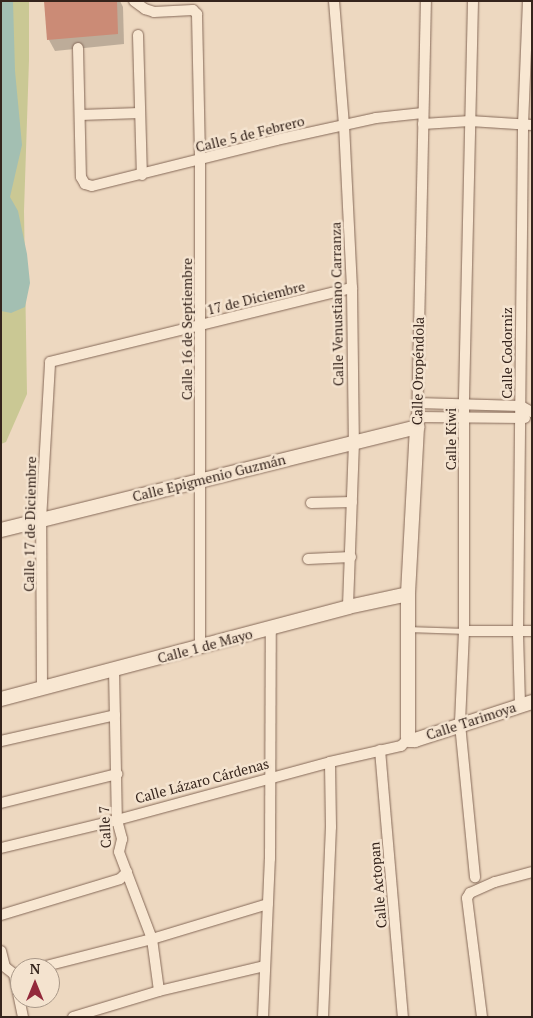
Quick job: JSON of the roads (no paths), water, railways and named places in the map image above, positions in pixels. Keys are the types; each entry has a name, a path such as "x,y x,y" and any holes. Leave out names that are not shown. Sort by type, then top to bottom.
{"street":[{"name":"Calle 16 de Septiembre","path":"134,1 145,9 154,12 195,11 200,160 200,648"},
{"name":"Calle Venustiano Carranza","path":"334,1 344,125 352,288 354,442 348,607"},
{"name":"Calle Oropéndola","path":"409,740 408,594 417,422 426,1"},
{"name":"Calle Kiwi","path":"473,1 464,403 464,631 460,724 475,876"},
{"name":"Calle Codorniz","path":"526,704 518,632 528,1"},
{"path":"138,36 142,175"},
{"path":"78,48 80,115 140,113"},
{"name":"Calle 5 de Febrero","path":"80,115 81,177 85,184 92,186 276,140 376,118 527,125"},
{"name":"17 de Diciembre","path":"51,360 201,326 352,288"},
{"name":"Calle 17 de Diciembre","path":"42,688 42,520 51,360"},
{"path":"417,403 521,406 532,412"},
{"path":"417,422 465,419 521,420 532,416"},
{"name":"Calle Epigmenio Guzmán","path":"1,530 354,442 417,422"},
{"path":"311,503 352,502"},
{"path":"308,559 351,558"},
{"name":"Calle 1 de Mayo","path":"1,698 200,648 348,607 408,594"},
{"path":"263,1017 268,904 271,628"},
{"path":"464,631 532,631"},
{"name":"Calle 7","path":"114,669 117,820 122,840 119,852 152,939 158,991"},
{"name":"Calle Tarimoya","path":"409,740 526,704"},
{"path":"1,741 115,715"},
{"name":"Calle Lázaro Cárdenas","path":"1,848 117,820 269,777 401,746 409,740"},
{"name":"Calle Actopan","path":"380,750 403,1017"},
{"path":"323,1017 331,827 330,762"},
{"path":"1,803 117,774"},
{"path":"122,840 125,827 140,812"},
{"path":"1,915 120,879 127,872"},
{"path":"482,1017 468,898 470,893 495,882 532,872"},
{"path":"60,962 152,939 268,904"},
{"path":"1,951 3,973"},
{"path":"74,1017 158,991 265,966"}],"lane":[{"path":"408,629 464,631"}]}
